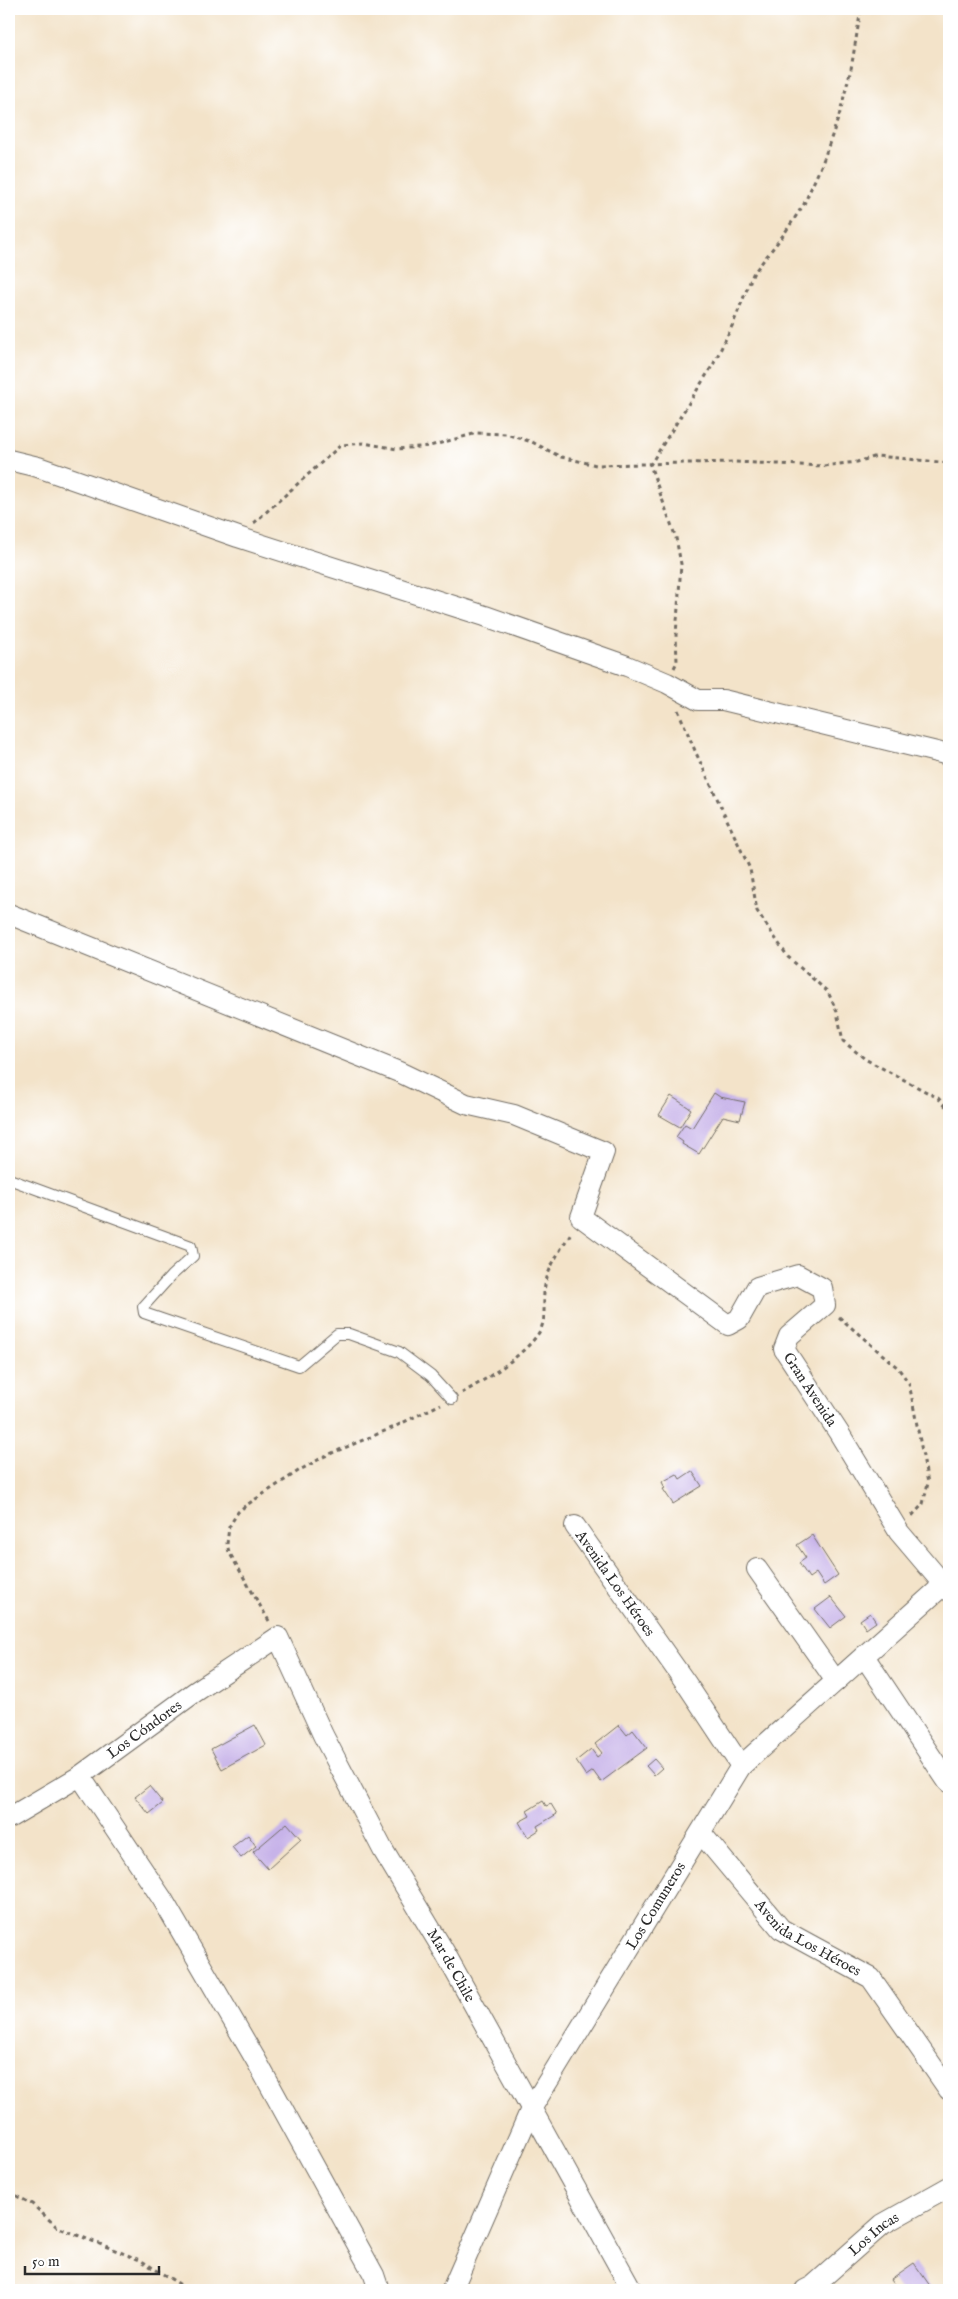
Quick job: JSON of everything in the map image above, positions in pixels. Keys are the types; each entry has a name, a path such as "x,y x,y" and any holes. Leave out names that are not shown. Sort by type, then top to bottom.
{"street":[{"path":"9,460 38,467 238,537 485,616 627,666 667,683 698,700 723,700 949,755"},
{"path":"9,914 399,1072 466,1104 514,1115 604,1152 581,1217 728,1325 739,1319 757,1287 798,1276 822,1288 825,1305"},
{"name":"Gran Avenida","path":"825,1305 789,1336 784,1349 839,1432 899,1532 948,1585"},
{"name":"Avenida Los Héroes","path":"575,1526 686,1683 741,1766"},
{"path":"756,1569 836,1681"},
{"name":"Los Comuneros","path":"452,2290 531,2109 741,1766 864,1656 948,1585"},
{"name":"Los Cóndores","path":"9,1818 80,1776 195,1692 278,1637"},
{"name":"Mar de Chile","path":"278,1637 323,1735 383,1850 445,1953 632,2290"},
{"path":"864,1656 948,1782"},
{"path":"80,1776 168,1908 261,2068 374,2274 379,2290"},
{"name":"Avenida Los Héroes","path":"701,1833 781,1929 871,1978 949,2090"},
{"name":"Los Incas","path":"805,2290 813,2286 883,2224 949,2187"}],"lane":[{"path":"9,1179 191,1246 193,1256 171,1276 143,1307 144,1312 299,1366 337,1334 349,1334 399,1352 431,1376 452,1399"}],"path":[{"path":"650,465 714,363 733,324 753,274 795,219 804,204 822,164 839,116 851,70 861,9"},
{"path":"238,537 341,445 364,443 397,449 430,446 477,433 506,434 532,442 561,457 596,465 734,462 824,466 857,462 877,456 949,463"},
{"path":"650,465 676,538 682,564 676,635 676,662 667,683 696,753 750,869 757,911 788,957 828,992 836,1012 843,1041 865,1059 938,1098 949,1110"},
{"path":"278,1637 229,1552 227,1535 232,1519 245,1506 309,1465 345,1447 419,1416 489,1377 539,1334 544,1320 544,1292 551,1264 581,1217"},
{"path":"825,1305 898,1368 909,1383 928,1483 923,1504 899,1532"},
{"path":"9,2192 32,2204 58,2227 140,2260 189,2290"}],"building":[{"path":"714,1093 720,1097 745,1102 740,1120 723,1116 699,1154 682,1144 683,1142 676,1137 685,1124 692,1128"},
{"path":"671,1096 691,1109 680,1127 659,1115"},
{"path":"692,1471 702,1486 673,1504 663,1489 665,1488 662,1482 677,1474 680,1479"},
{"path":"812,1535 838,1575 824,1585 816,1573 809,1578 799,1563 806,1558 797,1545"},
{"path":"831,1597 846,1616 830,1628 815,1609"},
{"path":"870,1613 876,1622 866,1629 860,1620"},
{"path":"255,1725 266,1745 222,1769 211,1749"},
{"path":"619,1725 627,1735 633,1730 647,1748 601,1782 593,1771 586,1776 576,1761 591,1749 597,1757 602,1753 595,1744"},
{"path":"654,1759 662,1768 654,1775 646,1766"},
{"path":"149,1786 163,1803 149,1814 135,1797"},
{"path":"543,1801 546,1806 551,1804 557,1814 537,1826 539,1830 528,1837 519,1822 530,1816 527,1811"},
{"path":"287,1823 301,1839 268,1869 253,1852"},
{"path":"248,1835 256,1846 241,1858 232,1847"},
{"path":"914,2263 933,2290 899,2290 891,2279"}]}
